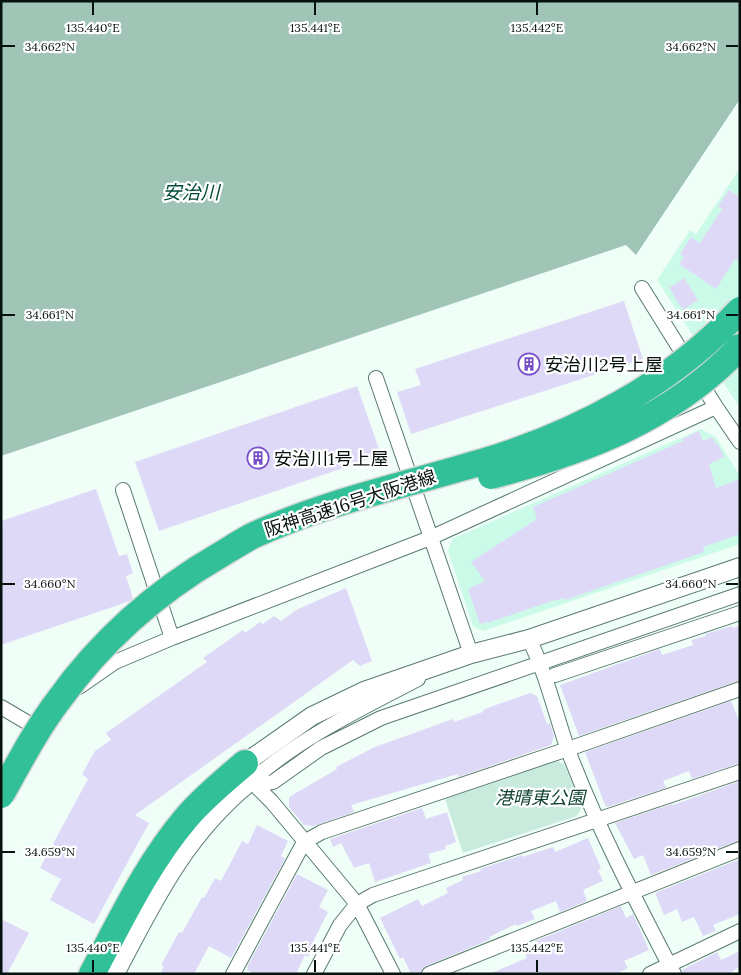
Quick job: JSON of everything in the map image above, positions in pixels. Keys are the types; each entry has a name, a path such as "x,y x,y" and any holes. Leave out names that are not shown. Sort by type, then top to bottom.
{"highway":[{"name":"阪神高速16号大阪港線","path":"1,795 25,751 57,701 93,657 128,620 164,591 204,564 251,537 312,512 381,489 483,462 566,432 609,410 647,387 700,348 740,310"},
{"name":"阪神高速16号大阪港線","path":"1,817 65,706 99,663 135,628 206,574 256,545 314,523 372,505 538,464 607,439 638,424 672,403 710,374 740,347"},
{"path":"92,974 137,889 187,817 248,772"}],"street":[{"path":"642,288 740,442"},
{"path":"376,378 471,654"},
{"path":"1,805 40,730 77,688 115,662 430,538 716,406"},
{"path":"123,490 172,638"},
{"path":"115,974 158,892 184,850 220,809 248,772 288,732 341,701 392,681 471,654 530,639 740,567"},
{"path":"248,772 272,782 321,748 381,718 740,594"},
{"path":"555,675 740,613"},
{"path":"530,639 541,664 568,750 597,820 671,969"},
{"path":"233,974 304,842 322,832 568,750 740,689"},
{"path":"1,707 40,730"},
{"path":"248,772 357,904 393,974"},
{"path":"314,974 340,925 357,904 373,895 740,772"},
{"path":"430,974 740,849"},
{"path":"650,974 671,969 740,931"}],"shaded area":[{"path":"740,168 740,408 657,280 690,230 696,234"},
{"path":"701,429 716,437 740,476 740,544 483,631 473,626 448,551 452,539"}],"green space":[{"name":"港晴東公園","path":"557,761 564,764 582,807 577,816 463,853 445,799"}],"water":[{"name":"安治川","path":"1,1 740,1 740,99 636,255 626,245 1,456"}],"building":[{"path":"729,190 740,197 740,262 735,259 716,289 679,264 684,257 680,254 691,237 700,243 722,209 718,206"},
{"path":"684,278 698,300 683,310 669,288"},
{"name":"安治川2号上屋","path":"624,301 643,359 411,434 397,392 421,385 415,369"},
{"name":"安治川1号上屋","path":"357,386 381,455 159,531 135,462"},
{"path":"699,431 703,441 712,437 716,444 718,444 724,457 709,464 716,488 740,479 740,534 703,547 704,552 565,600 564,598 552,601 480,624 468,589 485,581 471,562 537,519 533,507 683,441 682,439"},
{"path":"96,489 119,556 127,554 133,573 126,576 133,598 130,601 1,645 1,521"},
{"path":"346,588 372,661 360,666 353,660 135,815 149,823 94,924 50,900 61,879 40,868 88,779 82,774 95,751 111,740 106,733 207,662 203,658 243,630 245,633 260,622 263,624 274,616 281,621 296,610"},
{"path":"732,626 733,628 740,626 740,680 579,736 560,685 660,649 662,655 693,645 691,640"},
{"path":"530,693 537,696 547,724 550,723 554,736 551,745 458,777 458,774 351,805 354,812 314,826 304,825 289,807 289,797 337,769 336,767 375,747 453,719 454,722 483,712 483,710"},
{"path":"731,701 740,723 740,763 692,779 689,771 663,781 666,788 607,807 605,805 585,752"},
{"path":"740,781 740,840 651,875 643,855 634,859 615,823 673,805"},
{"path":"422,808 426,819 447,812 456,842 445,846 446,849 428,854 431,863 375,882 369,863 354,868 341,843 333,847 330,839"},
{"path":"257,825 288,841 281,856 285,859 231,958 209,946 194,974 160,974 164,966 161,965 179,932 182,933 215,878 221,881 242,841 248,844"},
{"path":"588,838 601,868 598,870 603,881 583,890 587,901 560,912 556,901 531,911 535,919 517,926 516,924 489,937 490,939 426,966 420,974 411,974 403,957 400,959 380,918 418,899 422,906 448,893 446,888 463,880 462,877 481,871 480,869 553,847 555,852"},
{"path":"740,859 740,914 713,925 716,931 703,936 694,917 682,922 677,909 664,915 655,893"},
{"path":"297,874 328,890 319,907 328,912 312,944 315,945 308,957 305,955 296,974 255,974 247,970 247,967"},
{"path":"621,906 626,918 633,914 649,950 624,961 628,968 616,974 489,974 527,958 523,950 536,945 535,941"},
{"path":"1,919 29,933 7,974 1,974"},
{"path":"740,951 740,967 728,974 683,974 682,970 717,952 721,960"}],"place":[{"name":"安治川2号上屋","path":"529,364"},
{"name":"安治川1号上屋","path":"258,458"}]}
